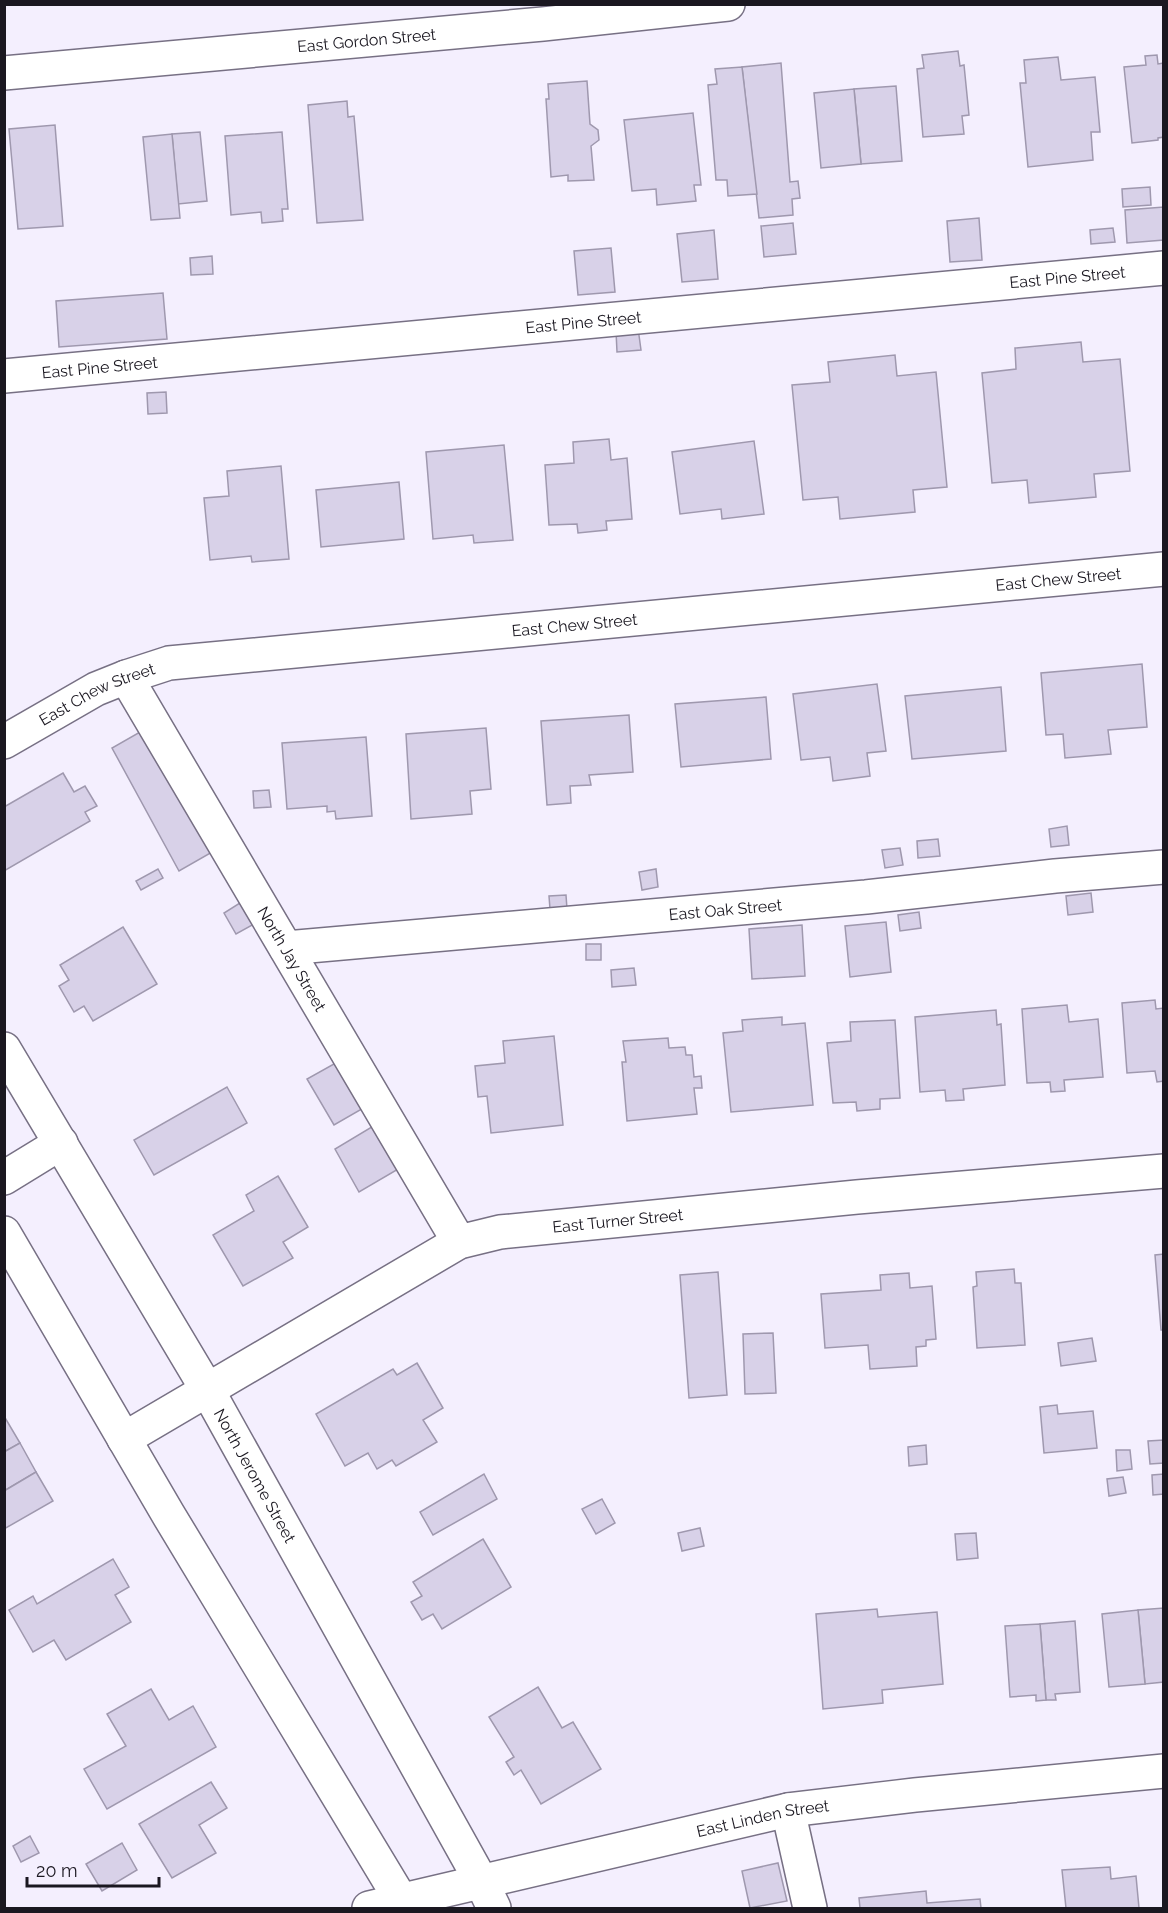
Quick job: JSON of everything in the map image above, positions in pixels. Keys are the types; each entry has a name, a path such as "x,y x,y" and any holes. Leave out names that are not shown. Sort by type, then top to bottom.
{"street":[{"name":"East Gordon Street","path":"4,73 532,26 728,4"},
{"name":"East Pine Street","path":"4,376 1164,268"},
{"name":"East Chew Street","path":"4,742 96,689 169,663 1164,569"},
{"name":"North Jay Street","path":"126,677 459,1242"},
{"name":"East Oak Street","path":"286,948 866,897 1054,876 1164,867"},
{"name":"North Jerome Street","path":"4,1048 208,1391 487,1894"},
{"path":"4,1178 61,1143"},
{"name":"East Turner Street","path":"124,1439 459,1242 500,1232 857,1197 1164,1171"},
{"path":"4,1233 124,1439 402,1904"},
{"name":"East Linden Street","path":"369,1908 487,1894 788,1810 927,1793 1164,1771"},
{"path":"788,1810 810,1908"}],"building":[{"path":"958,51 960,66 964,65 969,115 962,116 964,134 923,137 917,69 924,68 922,55"},
{"path":"1157,55 1158,64 1164,63 1164,137 1158,140 1132,143 1124,67 1146,65 1145,56"},
{"path":"1058,57 1061,80 1095,77 1100,132 1091,132 1093,160 1028,167 1020,83 1026,83 1024,60"},
{"path":"781,63 790,182 798,181 800,198 792,199 793,215 759,218 742,67"},
{"path":"742,67 757,194 728,196 727,180 716,180 708,85 717,84 715,69"},
{"path":"587,81 590,124 598,130 599,140 591,146 594,180 568,181 568,175 551,177 546,99 549,99 548,84"},
{"path":"896,86 902,161 861,164 854,89"},
{"path":"854,89 861,164 821,168 814,93"},
{"path":"347,101 348,117 354,116 363,220 317,223 308,105"},
{"path":"693,113 701,185 694,185 696,201 657,205 656,189 632,191 624,120"},
{"path":"55,125 63,226 18,229 9,129"},
{"path":"200,132 207,201 178,204 172,134"},
{"path":"282,132 288,209 282,209 283,221 262,223 261,212 231,215 225,136"},
{"path":"172,134 180,218 151,220 143,137"},
{"path":"1150,187 1151,205 1123,207 1122,189"},
{"path":"1164,207 1164,240 1127,243 1125,210"},
{"path":"979,218 982,260 950,262 947,221"},
{"path":"793,223 796,254 764,257 761,226"},
{"path":"1113,228 1115,242 1091,244 1090,230"},
{"path":"714,230 718,279 682,282 677,234"},
{"path":"611,248 615,292 578,295 574,251"},
{"path":"212,256 213,274 191,275 190,258"},
{"path":"163,293 167,339 59,347 56,301"},
{"path":"638,328 641,350 617,352 616,331"},
{"path":"1081,342 1083,362 1120,359 1130,471 1094,474 1096,497 1029,503 1027,480 992,483 982,373 1016,369 1015,348"},
{"path":"895,355 897,376 936,372 947,487 913,490 915,512 840,519 838,497 803,500 792,385 830,382 828,362"},
{"path":"166,392 167,413 148,414 147,393"},
{"path":"609,439 611,460 627,458 632,519 606,521 607,530 578,533 577,524 549,525 545,465 574,463 573,442"},
{"path":"754,441 764,514 722,519 721,509 680,514 672,452"},
{"path":"504,445 513,540 474,543 473,535 433,539 426,452"},
{"path":"281,466 289,559 252,562 251,556 210,560 204,498 229,496 227,471"},
{"path":"399,482 404,539 321,547 316,490"},
{"path":"1142,664 1147,727 1108,730 1111,754 1065,758 1063,734 1046,735 1041,673"},
{"path":"877,684 886,751 867,753 870,776 833,781 830,757 801,760 793,694"},
{"path":"1001,687 1006,751 912,759 905,696"},
{"path":"766,697 771,759 681,767 675,704"},
{"path":"629,715 633,772 589,775 591,785 570,786 571,803 547,805 541,721"},
{"path":"147,728 214,851 179,871 112,748"},
{"path":"486,728 491,789 470,791 472,814 411,819 406,734"},
{"path":"366,737 372,816 336,819 335,811 327,812 327,806 287,809 282,743"},
{"path":"63,773 74,792 85,786 97,806 85,812 90,821 4,871 4,807"},
{"path":"269,790 271,807 254,808 253,791"},
{"path":"1067,826 1069,845 1051,847 1049,829"},
{"path":"938,839 940,856 918,858 917,841"},
{"path":"900,848 903,865 885,868 882,850"},
{"path":"158,869 163,878 141,890 136,881"},
{"path":"656,869 658,887 642,890 639,872"},
{"path":"1091,893 1093,912 1068,915 1066,896"},
{"path":"566,895 567,909 550,909 549,896"},
{"path":"243,901 256,923 236,934 224,913"},
{"path":"919,912 921,928 900,931 898,915"},
{"path":"886,922 891,972 850,977 845,926"},
{"path":"802,925 805,976 752,979 749,929"},
{"path":"123,927 157,984 93,1021 84,1006 74,1012 59,986 69,980 60,965"},
{"path":"586,944 601,944 601,960 586,960"},
{"path":"634,968 636,985 612,987 611,970"},
{"path":"1155,1000 1156,1009 1164,1008 1164,1081 1157,1082 1155,1071 1127,1073 1122,1003"},
{"path":"1067,1005 1069,1022 1098,1019 1103,1077 1064,1080 1065,1091 1051,1092 1050,1082 1027,1083 1022,1009"},
{"path":"996,1010 997,1025 1001,1024 1005,1085 963,1089 964,1100 946,1101 945,1090 920,1092 915,1017"},
{"path":"782,1017 782,1025 805,1023 813,1105 731,1112 723,1033 743,1031 742,1020"},
{"path":"895,1020 900,1098 880,1099 880,1109 857,1111 856,1102 833,1103 827,1043 851,1041 850,1022"},
{"path":"554,1036 563,1125 491,1133 487,1096 478,1097 475,1066 505,1063 503,1041"},
{"path":"668,1038 669,1048 685,1047 686,1055 692,1055 694,1077 701,1076 702,1088 694,1088 697,1114 627,1121 622,1062 626,1062 623,1041"},
{"path":"341,1060 367,1106 334,1125 307,1079"},
{"path":"227,1087 247,1123 154,1175 134,1140"},
{"path":"375,1125 400,1168 359,1192 335,1149"},
{"path":"278,1176 308,1227 283,1242 293,1258 243,1286 213,1235 254,1211 246,1195"},
{"path":"1164,1254 1164,1330 1161,1330 1155,1255"},
{"path":"1014,1269 1015,1283 1021,1283 1025,1345 977,1348 973,1287 977,1286 976,1272"},
{"path":"718,1272 727,1395 689,1398 680,1275"},
{"path":"909,1273 910,1288 932,1286 936,1339 926,1340 926,1346 916,1347 917,1366 870,1369 868,1345 825,1348 821,1294 881,1290 880,1275"},
{"path":"773,1333 776,1393 745,1394 743,1334"},
{"path":"1092,1338 1096,1361 1061,1366 1058,1343"},
{"path":"417,1363 443,1408 423,1420 437,1442 396,1466 392,1460 377,1469 368,1453 345,1466 316,1414 393,1369 397,1375"},
{"path":"1057,1405 1058,1414 1093,1411 1097,1448 1044,1453 1040,1407"},
{"path":"4,1416 20,1443 4,1452"},
{"path":"1164,1440 1164,1463 1150,1464 1148,1441"},
{"path":"20,1443 36,1472 4,1491 4,1452"},
{"path":"926,1445 927,1464 909,1466 908,1447"},
{"path":"1116,1450 1130,1450 1132,1469 1117,1471"},
{"path":"36,1472 53,1501 4,1529 4,1491"},
{"path":"484,1474 497,1499 433,1535 420,1512"},
{"path":"1164,1474 1164,1494 1153,1495 1152,1475"},
{"path":"1123,1477 1126,1493 1109,1496 1107,1479"},
{"path":"602,1499 615,1523 596,1534 582,1509"},
{"path":"700,1528 704,1546 682,1551 678,1533"},
{"path":"976,1533 978,1558 957,1560 955,1534"},
{"path":"483,1539 511,1587 442,1629 433,1614 422,1620 411,1602 422,1596 413,1582"},
{"path":"113,1559 129,1587 115,1595 131,1622 66,1660 54,1640 33,1652 9,1610 33,1596 37,1604"},
{"path":"1164,1608 1164,1682 1145,1684 1138,1610"},
{"path":"877,1609 878,1617 937,1612 943,1684 882,1690 883,1703 823,1709 816,1614"},
{"path":"1138,1610 1145,1684 1109,1687 1102,1614"},
{"path":"1075,1621 1080,1692 1055,1694 1056,1700 1046,1700 1040,1624"},
{"path":"1040,1624 1046,1700 1036,1701 1036,1695 1010,1697 1005,1626"},
{"path":"538,1687 562,1728 573,1722 601,1769 541,1804 521,1770 514,1775 506,1762 514,1757 489,1717"},
{"path":"151,1689 169,1720 193,1706 216,1747 107,1809 84,1769 126,1746 107,1714"},
{"path":"211,1782 227,1808 199,1825 216,1853 172,1878 139,1824"},
{"path":"30,1836 39,1853 21,1862 13,1846"},
{"path":"122,1843 137,1870 102,1891 86,1864"},
{"path":"778,1863 787,1901 750,1908 742,1871"},
{"path":"1110,1867 1111,1879 1136,1876 1139,1908 1066,1908 1062,1870"},
{"path":"926,1891 927,1903 980,1899 981,1908 860,1908 859,1898"}]}
